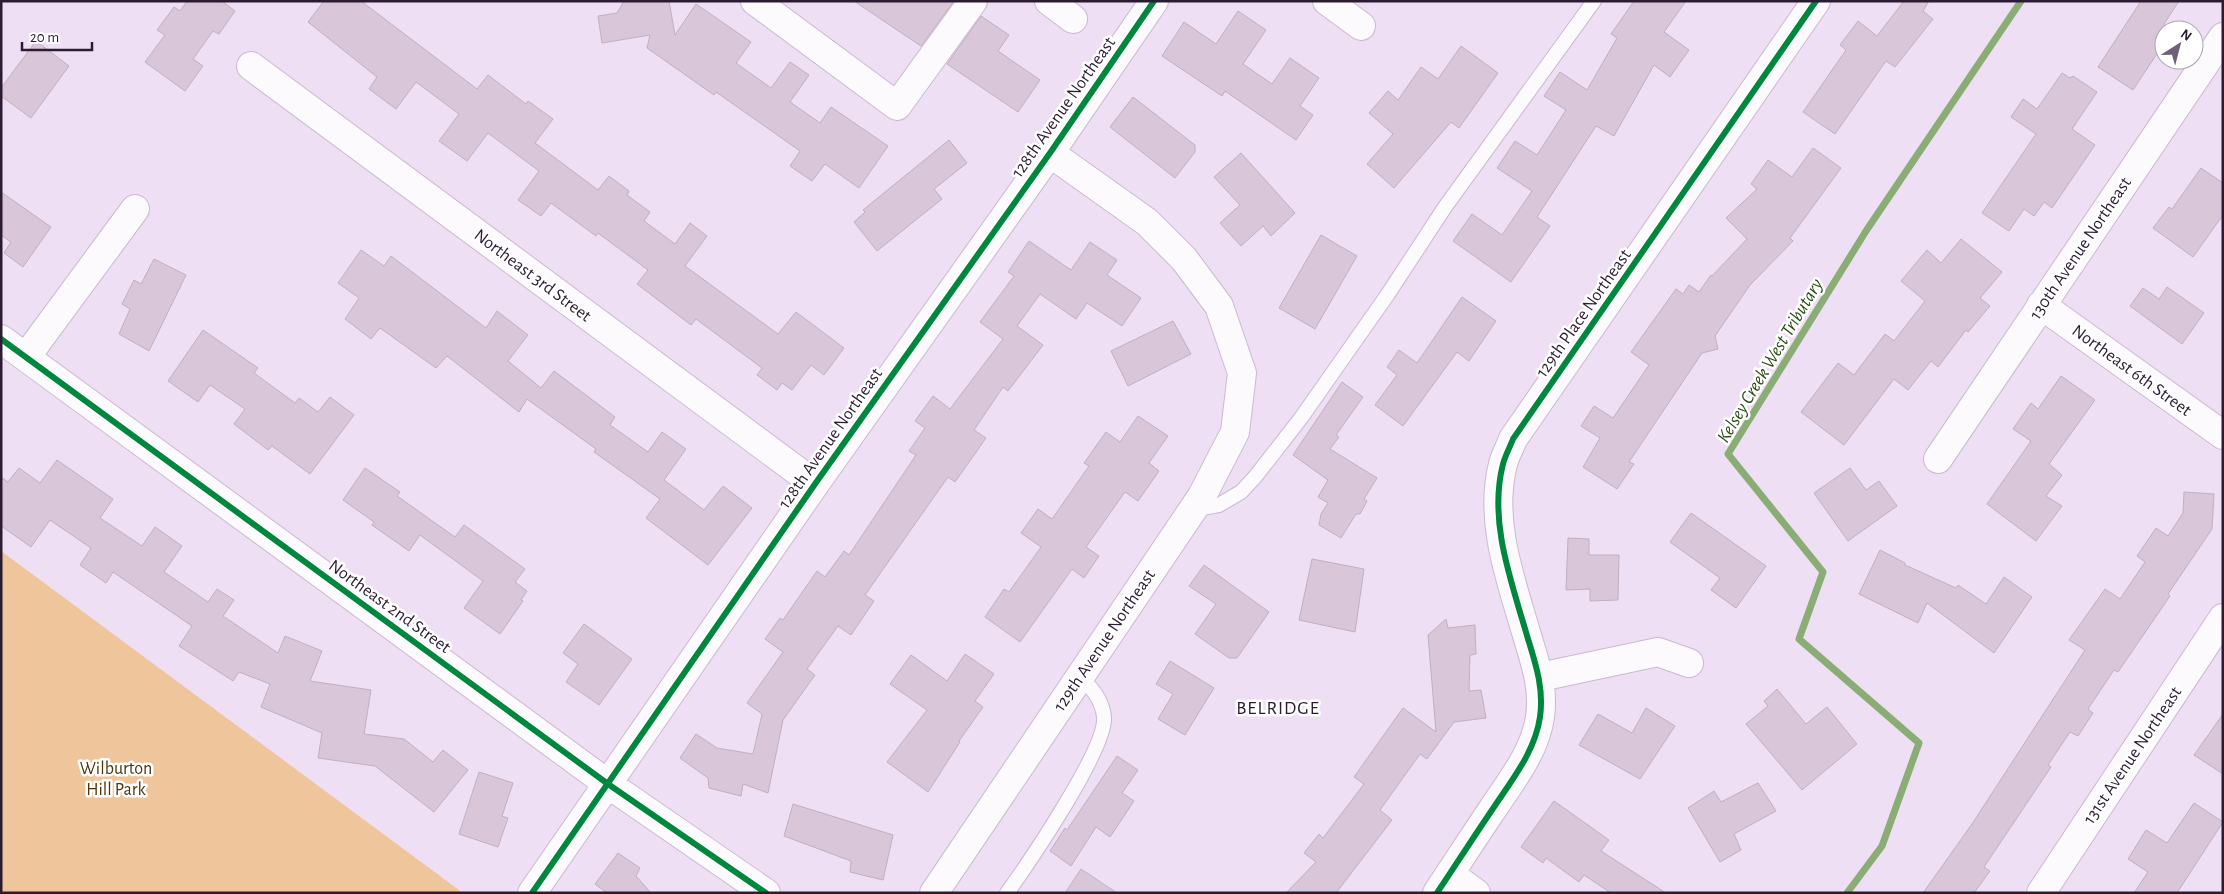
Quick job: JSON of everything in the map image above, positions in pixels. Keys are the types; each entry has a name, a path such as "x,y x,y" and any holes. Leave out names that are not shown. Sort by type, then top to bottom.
{"street":[{"path":"755,1 896,106 973,1"},
{"path":"1049,1 1073,19"},
{"name":"128th Avenue Northeast","path":"532,893 815,484 1050,153 1154,1"},
{"path":"1327,1 1361,26"},
{"name":"129th Place Northeast","path":"1540,677 1507,567 1500,527 1500,495 1503,464 1513,439 1816,1"},
{"name":"130th Avenue Northeast","path":"1938,459 2223,37"},
{"name":"Northeast 3rd Street","path":"251,66 815,484"},
{"name":"129th Avenue Northeast","path":"934,893 1079,675 1194,509 1235,432 1242,373 1219,306 1184,259 1147,222 1050,153"},
{"path":"26,357 134,209"},
{"name":"Northeast 6th Street","path":"2041,305 2223,436"},
{"name":"Northeast 2nd Street","path":"1,339 608,784 766,893"},
{"name":"131st Avenue Northeast","path":"2041,893 2223,618"},
{"path":"1476,893 1443,883 1523,763 1535,739 1542,698 1540,677 1658,652 1688,663"}],"lane":[{"path":"1194,509 1219,505 1241,492 1261,470 1301,418 1388,294 1445,208 1594,1"},
{"path":"1007,893 1040,844 1075,786 1101,735 1104,719 1101,702 1079,675"}],"green space":[{"name":"Wilburton Hill Park","path":"1,551 463,893 1,893"}],"building":[{"path":"187,1 222,1 235,11 219,34 213,31 193,59 203,66 185,91 145,62 165,35 157,30 174,7 180,11"},
{"path":"324,1 361,1 477,89 488,75 526,104 528,101 553,119 535,143 598,190 609,176 629,191 627,195 650,212 644,221 675,244 690,223 707,236 685,266 778,334 796,312 844,348 824,375 811,365 792,390 782,383 777,390 757,375 762,368 696,319 691,325 637,284 648,270 598,233 596,236 551,203 541,216 518,200 539,171 488,133 467,161 439,141 459,114 416,82 396,109 369,89 377,77 308,22"},
{"path":"624,1 669,1 675,35 696,4 751,42 736,63 771,88 790,62 809,75 790,102 820,123 831,107 888,146 859,188 825,164 812,181 790,166 800,151 716,92 714,95 647,48 650,35 602,43 598,16 617,13"},
{"path":"854,1 954,1 921,46"},
{"path":"1634,1 1686,1 1664,32 1689,50 1670,77 1654,65 1614,136 1596,126 1537,217 1550,226 1511,282 1453,241 1472,214 1502,235 1532,191 1497,168 1515,141 1537,155 1566,110 1544,96 1560,72 1587,90 1617,38 1611,34"},
{"path":"1904,1 1929,1 1923,11 1933,19 1895,67 1886,61 1835,134 1803,112 1846,50 1840,45 1858,21 1877,36"},
{"path":"2141,1 2179,1 2167,20 2154,20 2154,58 2133,90 2098,67"},
{"path":"1238,11 1266,30 1243,64 1272,84 1290,58 1319,78 1300,106 1313,115 1296,140 1225,91 1222,96 1162,56 1184,22 1216,44"},
{"path":"981,16 1009,35 998,51 1040,80 1018,112 947,64"},
{"path":"36,41 69,66 31,118 1,96 1,88"},
{"path":"1461,46 1498,73 1459,128 1451,122 1394,188 1367,164 1393,134 1369,113 1388,91 1398,100 1421,67 1438,79"},
{"path":"2062,73 2070,78 2073,76 2097,92 2072,129 2095,145 2052,208 2044,202 2034,216 2024,209 2009,231 1982,213 2036,134 2011,117 2023,99 2037,109"},
{"path":"1133,97 1195,145 1195,152 1175,178 1110,127"},
{"path":"949,140 967,163 934,189 942,199 877,251 854,222 865,212 863,210"},
{"path":"1813,148 1841,168 1790,238 1793,241 1750,285 1715,336 1718,349 1702,353 1629,462 1634,464 1617,489 1583,467 1600,438 1581,426 1594,406 1613,418 1649,365 1631,352 1676,289 1683,294 1689,285 1699,292 1711,275 1747,239 1726,218 1757,189 1751,184 1768,160 1792,177"},
{"path":"1241,153 1295,213 1271,236 1263,226 1241,246 1220,223 1240,205 1214,177"},
{"path":"2201,168 2223,183 2223,215 2193,257 2153,228 2169,207 2172,209"},
{"path":"1,192 51,227 23,267 4,253 11,242 1,235"},
{"path":"1321,235 1357,256 1315,329 1279,308"},
{"path":"1961,239 2002,272 1980,298 1990,306 1968,332 1966,330 1938,367 1931,361 1908,390 1894,379 1844,445 1801,412 1838,363 1854,375 1885,334 1894,341 1925,301 1901,281 1927,250 1941,263"},
{"path":"1029,241 1071,270 1090,242 1117,260 1107,275 1141,298 1122,326 1087,303 1076,319 1040,294 1017,326 1043,345 1008,391 1003,387 974,430 986,438 955,482 948,477 865,595 874,601 851,635 838,626 807,669 815,675 783,720 768,793 743,784 741,796 709,788 708,778 680,758 696,734 717,748 753,754 762,714 747,703 783,652 765,639 780,618 783,620 817,571 825,577 844,551 849,555 916,455 909,451 925,428 915,421 933,396 950,409 1003,339 980,322 1014,276 1008,272"},
{"path":"361,250 384,266 391,256 486,328 497,311 528,335 508,361 541,388 554,371 615,417 610,425 648,452 662,432 686,449 664,480 704,510 723,486 752,508 708,565 646,518 660,499 594,452 596,449 527,399 519,412 447,356 436,368 380,328 371,339 345,319 359,298 338,283"},
{"path":"154,259 186,275 149,351 119,334 130,309 122,304 134,280 141,284"},
{"path":"2167,287 2204,313 2182,344 2130,306 2143,288 2159,299"},
{"path":"1462,297 1496,321 1469,361 1457,352 1403,426 1375,405 1397,375 1387,367 1399,350 1417,363"},
{"path":"1173,321 1191,354 1128,386 1111,351"},
{"path":"203,330 258,368 254,373 295,403 299,398 318,412 330,397 354,415 310,474 272,446 268,450 234,424 245,409 210,385 198,402 168,381"},
{"path":"2061,376 2095,400 2049,464 2062,475 2046,496 2062,506 2036,541 1987,504 2031,441 2013,429 2031,403 2038,409"},
{"path":"1342,382 1363,397 1336,435 1339,437 1330,449 1377,478 1364,499 1367,501 1360,514 1356,514 1341,538 1319,525 1321,514 1328,503 1318,497 1328,480 1293,455"},
{"path":"1138,416 1168,436 1149,463 1159,471 1138,501 1125,492 1086,547 1099,556 1084,578 1072,569 1020,642 985,617 1004,589 1009,592 1041,547 1021,533 1038,509 1052,519 1089,466 1084,463 1106,432 1120,442"},
{"path":"57,460 113,499 100,518 142,546 155,527 182,546 164,572 208,602 217,589 234,600 223,616 278,653 285,636 322,651 310,681 371,690 364,734 404,739 433,762 443,750 468,770 434,812 375,766 318,758 322,733 261,707 270,684 239,672 233,681 179,646 192,626 113,572 106,583 80,565 91,548 50,520 31,547 1,526 1,477 8,482 19,468 40,483"},
{"path":"365,468 400,492 397,496 455,537 464,525 525,569 515,582 527,591 521,600 523,601 500,634 464,608 483,581 420,535 409,551 372,525 374,522 343,500"},
{"path":"1850,468 1866,490 1879,481 1897,506 1848,541 1814,493"},
{"path":"2184,492 2214,494 2212,529 2168,594 2170,596 2118,672 2114,670 2088,709 2093,713 2078,736 2070,732 2048,765 2051,767 1984,867 1990,871 1974,893 1923,893 1972,824 2085,650 2069,640 2105,589 2120,599 2145,562 2137,556 2156,528 2168,536 2183,513"},
{"path":"1691,513 1766,566 1736,608 1711,590 1720,578 1670,542"},
{"path":"1568,538 1589,539 1589,555 1619,555 1618,600 1590,601 1590,589 1566,590"},
{"path":"1880,550 1905,563 1905,565 1956,588 1958,585 1986,604 2004,577 2032,597 1994,653 1927,603 1918,623 1859,594"},
{"path":"1312,559 1364,569 1355,632 1299,620"},
{"path":"1204,565 1269,612 1237,658 1229,658 1195,634 1216,604 1189,586"},
{"path":"1446,619 1448,628 1475,625 1476,654 1470,655 1469,691 1481,690 1486,718 1454,722 1427,759 1420,754 1380,810 1392,820 1336,893 1286,893 1316,862 1304,853 1319,834 1323,838 1364,784 1354,777 1403,708 1436,732 1428,635"},
{"path":"584,624 632,659 599,705 566,682 578,664 563,653"},
{"path":"965,654 994,674 975,701 983,707 959,741 928,792 887,762 927,710 890,684 911,655 947,681"},
{"path":"1170,661 1214,688 1185,735 1158,719 1173,694 1156,684"},
{"path":"1777,689 1806,724 1827,707 1857,744 1802,790 1746,724 1768,706 1764,701"},
{"path":"1646,708 1675,726 1640,779 1579,745 1598,714 1632,733"},
{"path":"2223,714 2223,774 2194,755"},
{"path":"1117,756 1138,770 1122,793 1134,801 1110,837 1096,827 1071,866 1050,851 1065,828 1067,830"},
{"path":"479,772 513,783 502,816 508,818 498,847 459,834"},
{"path":"1758,783 1776,811 1734,834 1741,850 1720,862 1688,808 1714,791 1721,802"},
{"path":"1554,801 1609,840 1601,851 1666,893 1611,893 1584,875 1579,882 1546,858 1543,863 1521,847"},
{"path":"2194,803 2223,822 2177,893 2134,893 2148,872 2128,859 2146,830 2167,843"},
{"path":"793,804 893,835 883,880 850,872 851,861 784,836"},
{"path":"618,853 640,868 636,876 651,893 607,893 595,884"},
{"path":"1081,869 1117,893 1065,893"}],"waterway":[{"name":"Kelsey Creek West Tributary","path":"1847,893 1882,846 1919,743 1799,639 1823,572 1728,454 1866,231 2021,1"}],"cycle path":[{"path":"532,893 815,484 1050,153 1154,1"},
{"path":"1437,893 1521,766 1533,742 1540,717 1541,697 1534,658 1509,574 1500,530 1499,486 1506,455 1513,439 1816,1"},
{"path":"1,339 608,784 766,893"}],"district":[{"name":"BELRIDGE","path":"1278,707"}]}
